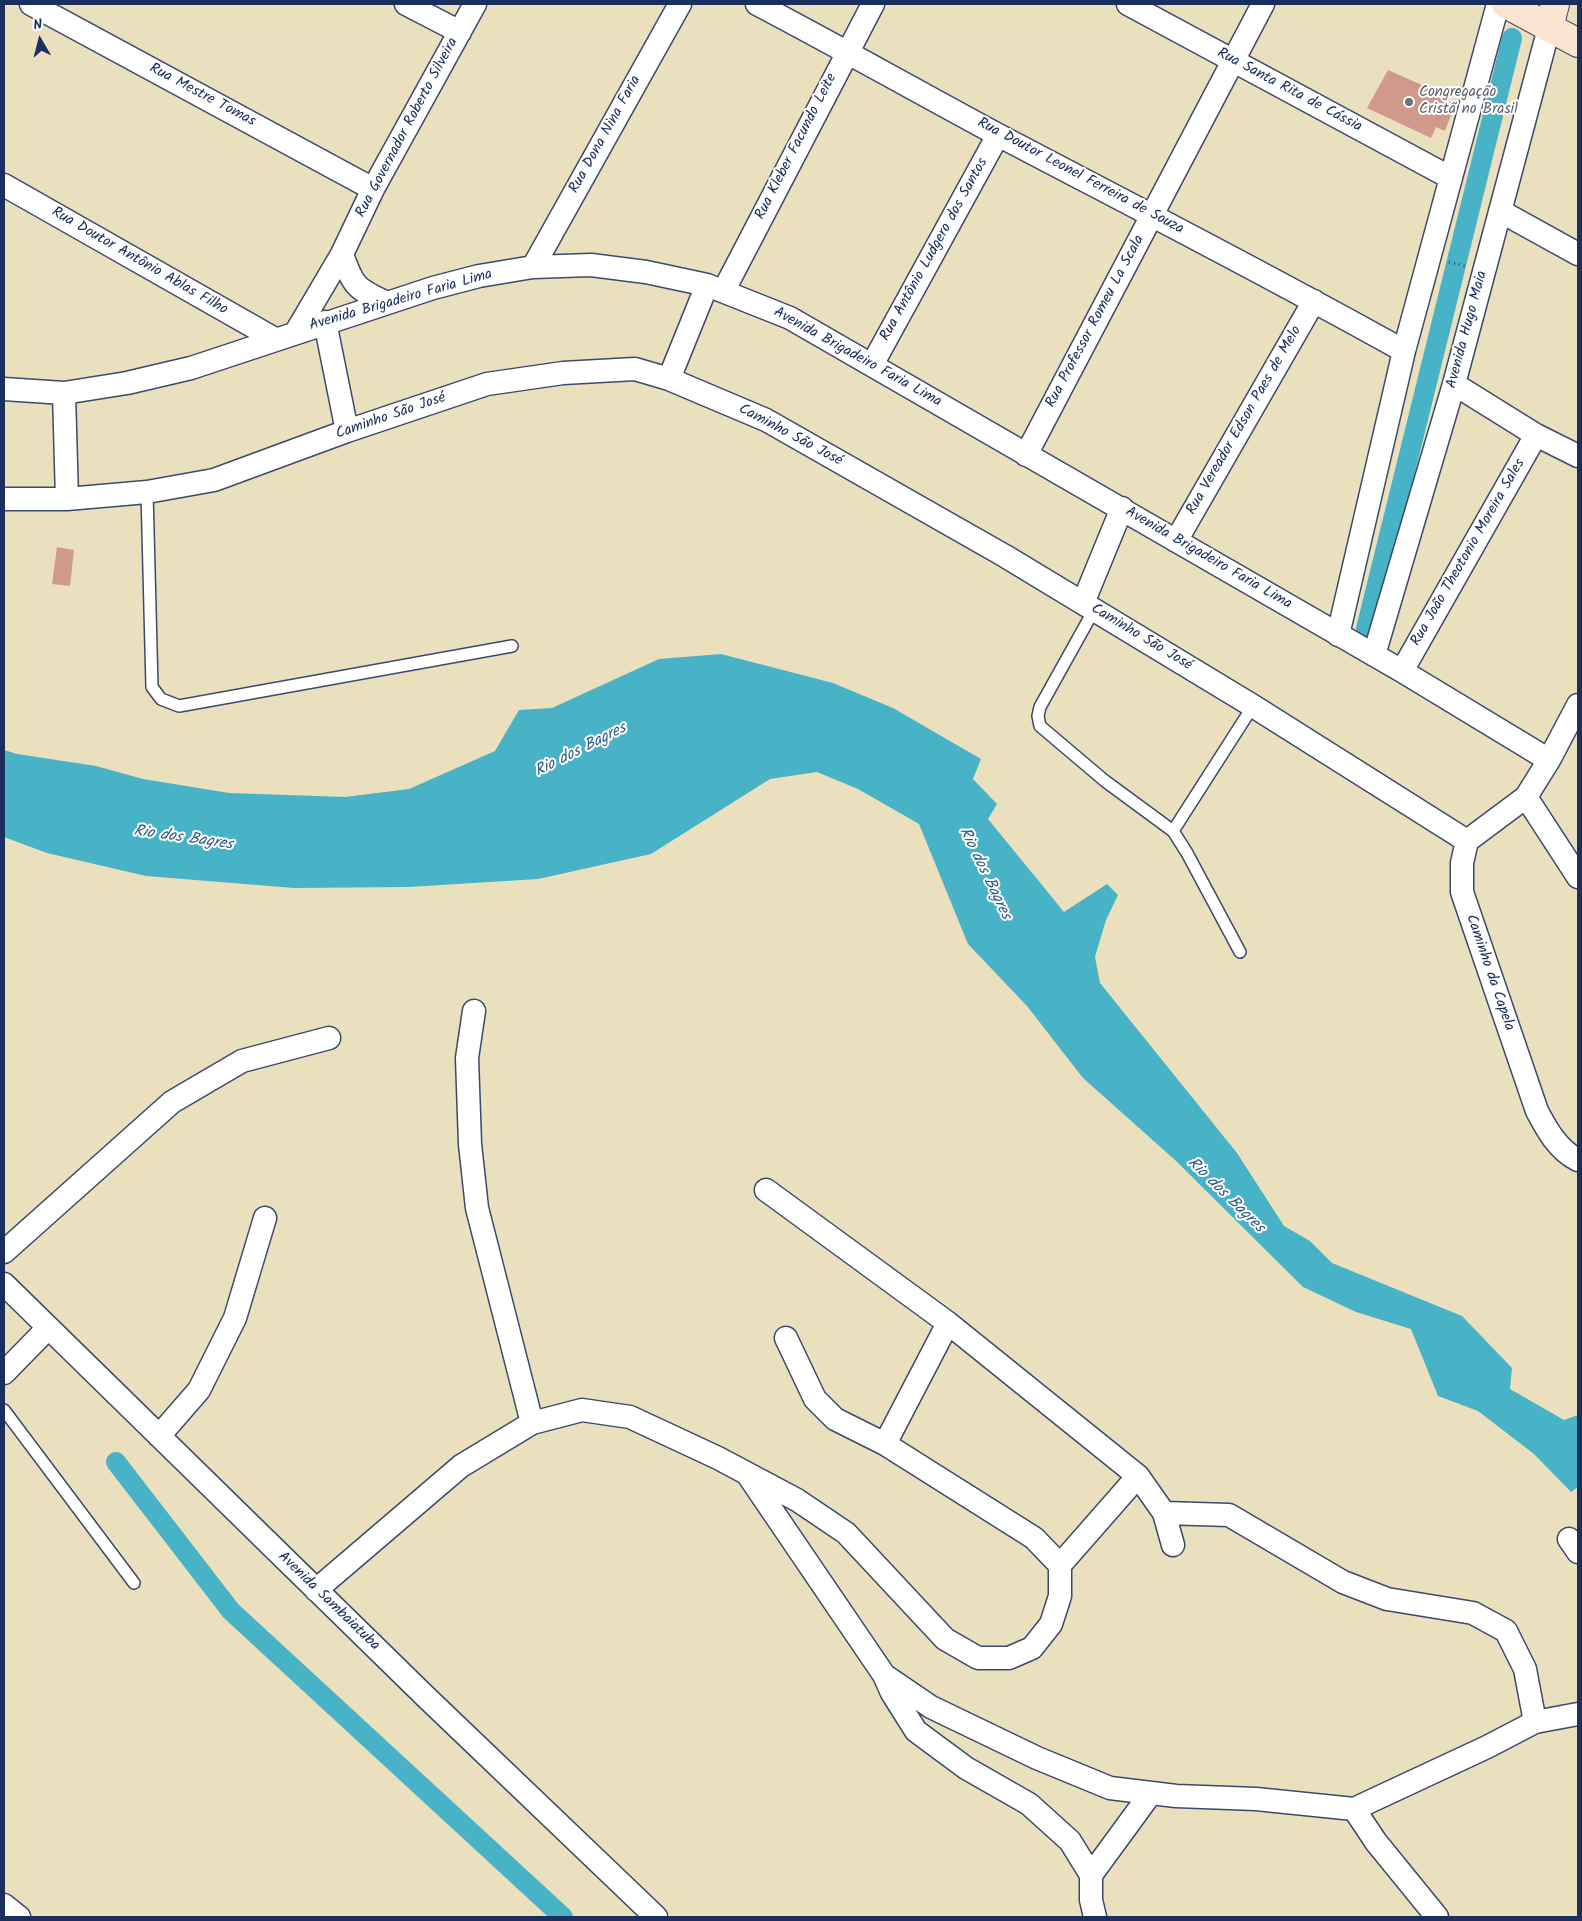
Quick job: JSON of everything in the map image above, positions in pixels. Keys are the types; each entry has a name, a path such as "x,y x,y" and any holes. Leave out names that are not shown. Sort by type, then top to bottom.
{"street":[{"name":"Rua Mestre Tomas","path":"31,4 374,189"},
{"path":"406,4 460,32"},
{"name":"Rua Governador Roberto Silveira","path":"296,332 342,254 374,189 475,4"},
{"name":"Rua Dona Nina Faria","path":"533,267 680,4"},
{"name":"Rua Doutor Leonel Ferreira de Souza","path":"757,4 847,51 998,135 1314,301 1404,351"},
{"name":"Rua Kleber Facundo Leite","path":"670,379 716,288 873,4"},
{"name":"Rua Santa Rita de Cássia","path":"1128,4 1451,178"},
{"name":"Rua Professor Romeu La Scala","path":"1026,454 1263,4"},
{"path":"1338,635 1404,351 1451,178 1524,10 1578,43"},
{"name":"Avenida Hugo Maia","path":"1374,655 1454,384 1500,211 1524,10"},
{"name":"Rua Antônio Ludgero dos Santos","path":"872,365 998,135"},
{"name":"Rua Doutor Antônio Ablas Filho","path":"4,185 274,339"},
{"path":"1500,211 1578,254"},
{"path":"342,254 350,278 364,293 387,303"},
{"name":"Avenida Brigadeiro Faria Lima","path":"4,389 64,393 127,383 191,368 432,288 479,276 533,267 591,265 646,272 716,288 790,318 1402,671 1549,760"},
{"name":"Rua Vereador Edson Paes de Melo","path":"1176,541 1314,301"},
{"path":"325,322 348,431"},
{"name":"Caminho São José","path":"4,498 67,499 147,492 214,480 348,431 487,384 563,373 634,369 670,379 766,420 1006,556 1253,706 1467,841"},
{"path":"1454,384 1536,435 1578,456"},
{"path":"64,393 67,499"},
{"name":"Rua João Theotonio Moreira Sales","path":"1402,671 1536,435"},
{"path":"1088,606 1122,508"},
{"path":"1467,841 1526,797 1549,760 1578,706"},
{"path":"1526,797 1578,876"},
{"name":"Caminho da Capela","path":"1467,841 1462,864 1462,892 1536,1111 1549,1134 1568,1155 1578,1160"},
{"path":"474,1011 467,1058 470,1144 477,1208 532,1423"},
{"path":"4,1252 172,1102 242,1061 329,1038"},
{"path":"766,1190 948,1322 1138,1476 1164,1513 1173,1546"},
{"path":"159,1436 200,1390 235,1318 265,1218"},
{"name":"Avenida Sambaiatuba","path":"4,1284 426,1697 656,1917"},
{"path":"885,1444 948,1322"},
{"path":"4,1373 48,1328"},
{"path":"786,1338 815,1399 835,1419 885,1444 1034,1538 1060,1565"},
{"path":"316,1590 461,1466 532,1423 582,1410 630,1417 746,1472 797,1500 846,1533 945,1639 978,1658 1009,1658 1032,1648 1051,1624 1060,1596 1060,1565 1138,1476"},
{"path":"746,1472 884,1675 892,1693 916,1731 966,1768 1029,1804 1070,1841 1091,1875 1091,1900 1094,1917"},
{"path":"1164,1513 1229,1515 1343,1582 1387,1599 1473,1613 1506,1631 1525,1669 1535,1722"},
{"path":"884,1675 931,1707 1037,1758 1110,1788 1176,1796 1256,1799 1354,1809 1488,1747 1535,1722 1578,1714"},
{"path":"1091,1875 1151,1792"},
{"path":"1354,1809 1376,1842 1437,1917"},
{"path":"4,1905 19,1917"}],"lane":[{"path":"147,492 152,687 161,699 178,706 512,646"},
{"path":"1088,606 1040,707 1038,716 1040,726 1105,781 1173,831 1187,853 1240,952"},
{"path":"1173,831 1253,706"},
{"path":"4,1410 134,1583"}],"path":[{"path":"1429,256 1484,271"}],"water":[{"name":"Rio dos Bagres","path":"721,654 833,683 893,708 981,759 973,779 997,804 988,819 1064,912 1107,884 1118,895 1106,920 1095,957 1100,983 1237,1153 1284,1226 1310,1241 1332,1263 1462,1316 1512,1368 1510,1389 1564,1420 1578,1415 1578,1487 1571,1492 1534,1454 1478,1411 1438,1396 1411,1329 1356,1312 1303,1287 1175,1160 1083,1078 1027,1006 968,944 919,824 858,789 817,772 770,779 651,854 538,879 409,887 294,888 146,876 47,853 4,837 4,750 17,754 96,766 143,779 229,793 345,797 409,789 495,751 519,710 552,708 659,659"}],"building":[{"name":"Congregação Cristã no Brasil","path":"1388,70 1449,97 1445,107 1453,110 1445,131 1436,127 1431,138 1367,108"},
{"path":"57,547 74,550 70,586 52,584"}],"waterway":[{"path":"1366,629 1512,38"},
{"path":"116,1462 231,1611 563,1917"}],"place":[{"name":"Congregação Cristã no Brasil","path":"1409,102"}]}
